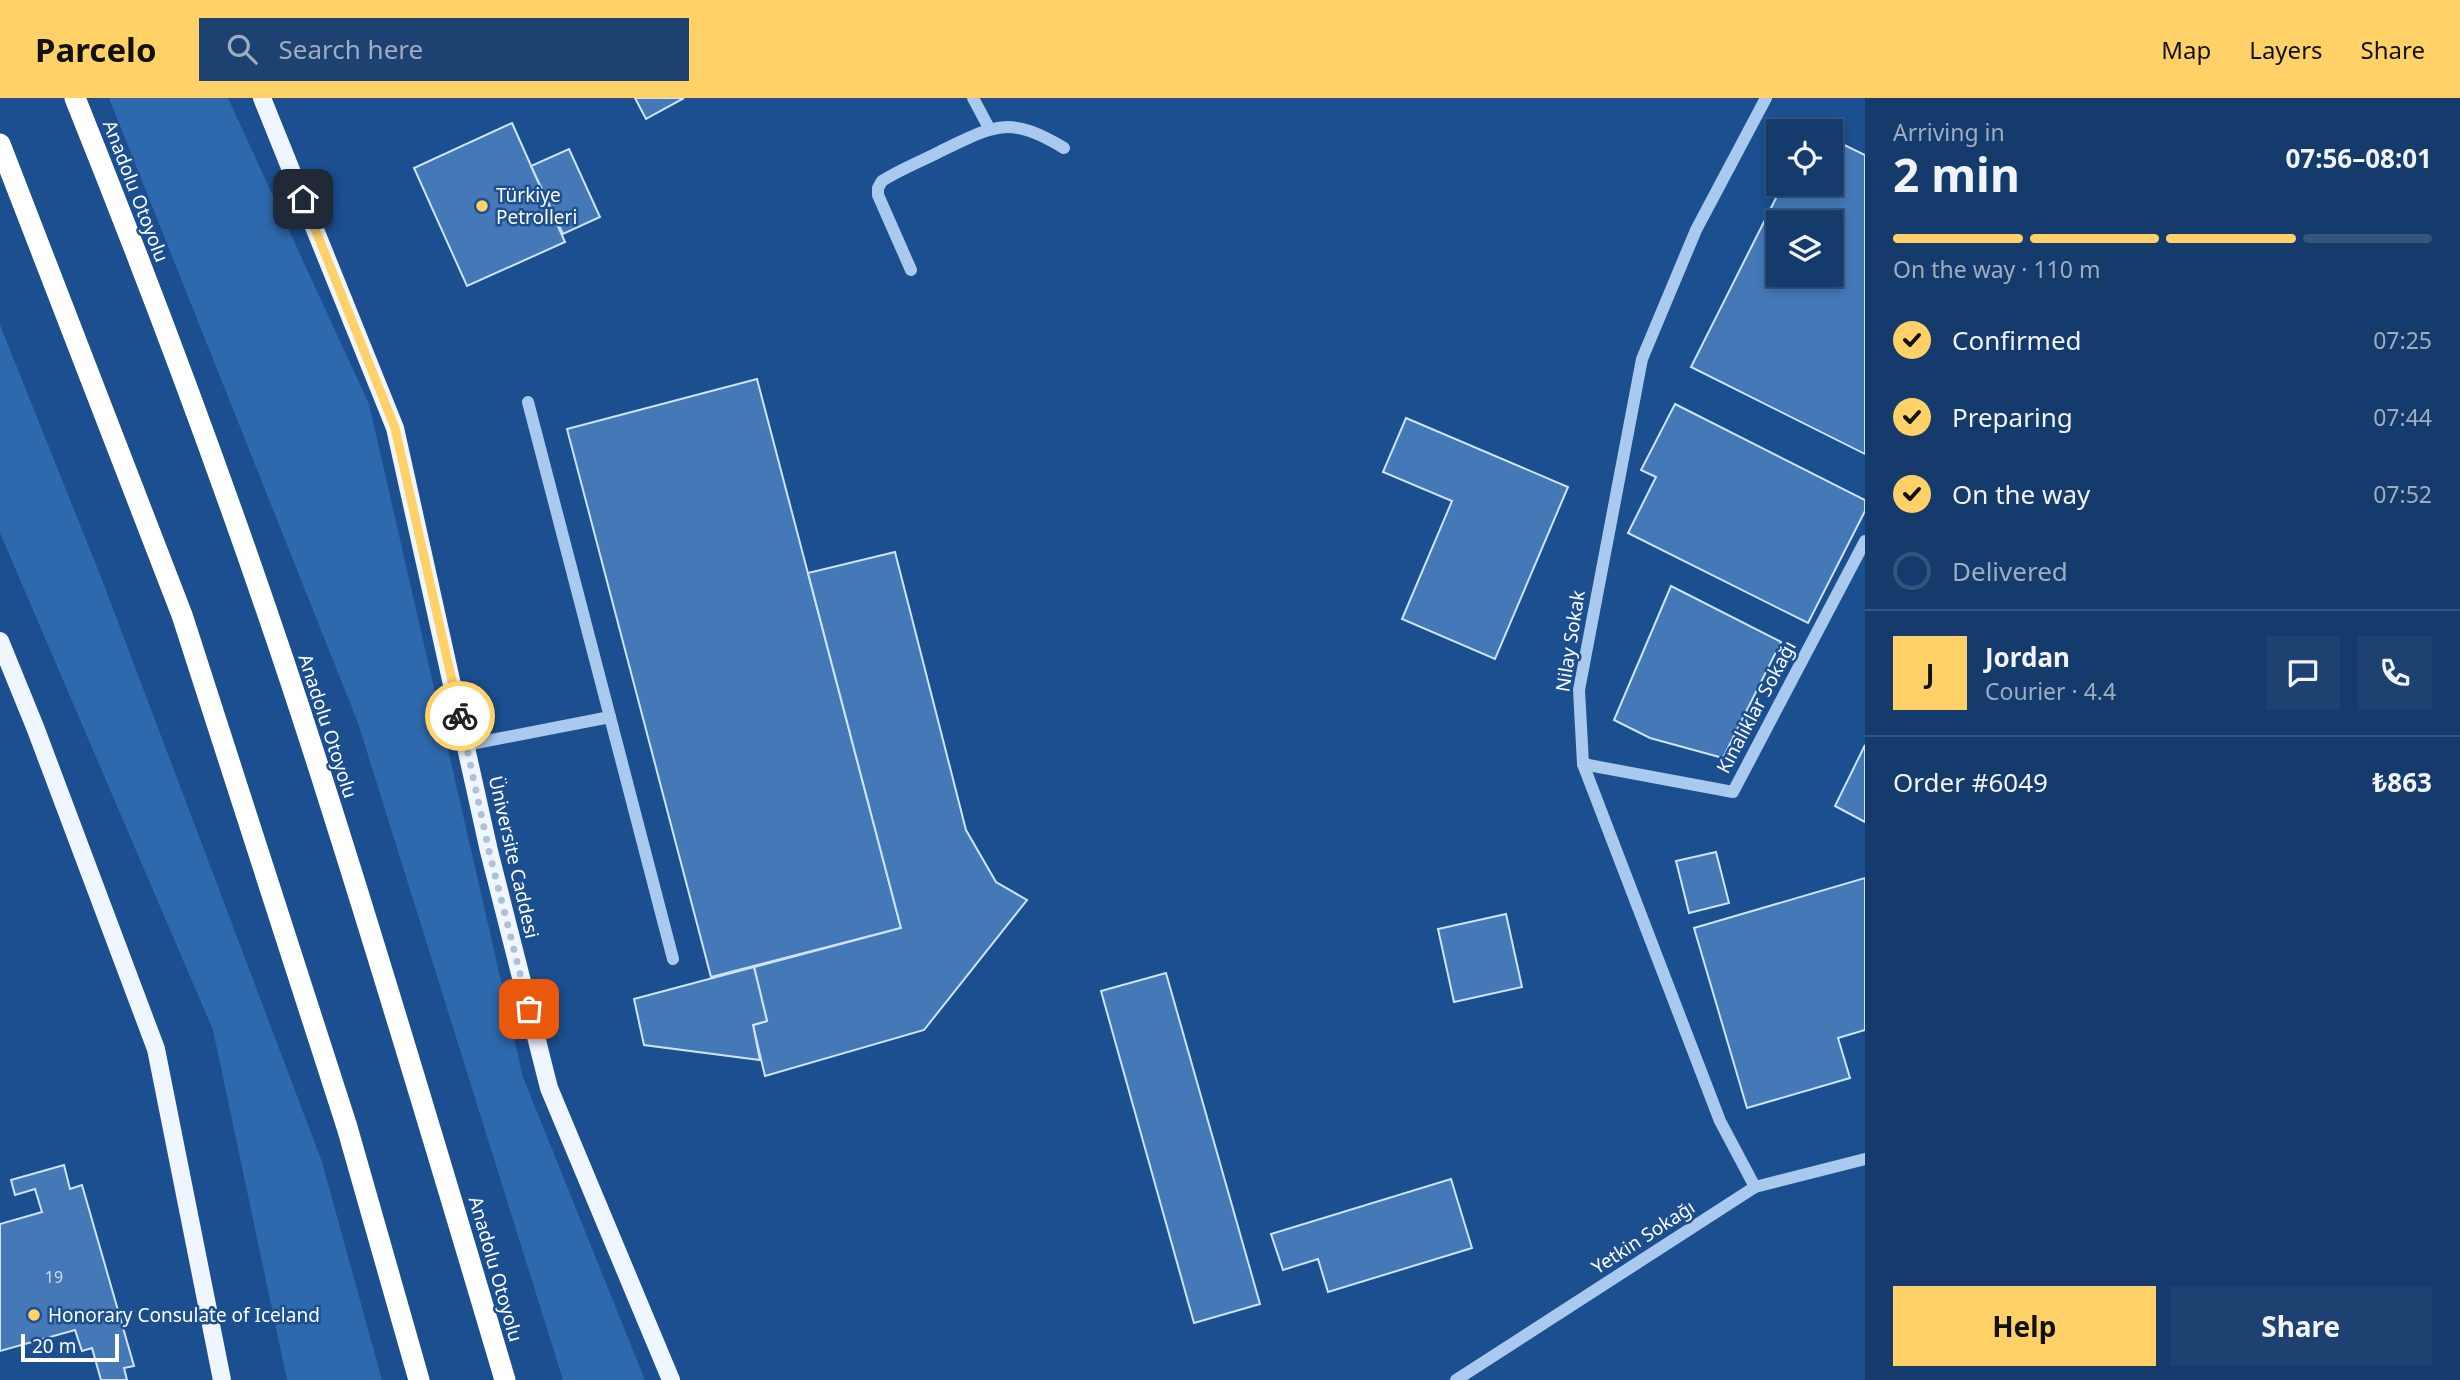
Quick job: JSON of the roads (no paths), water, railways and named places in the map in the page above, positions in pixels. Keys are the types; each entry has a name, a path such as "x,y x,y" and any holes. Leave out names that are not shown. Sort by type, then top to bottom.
{"highway":[{"name":"Anadolu Otoyolu","path":"75,98 193,403 318,766 505,1380"},
{"path":"0,144 182,615 347,1127 419,1380"}],"main road":[{"name":"Üniversite Caddesi","path":"262,98 395,428 493,864 549,1088 671,1380"},
{"path":"0,640 156,1049 222,1380"}],"street":[{"path":"973,98 989,128"},
{"name":"Nilay Sokak","path":"1755,1187 1720,1121 1583,764 1579,690 1642,359 1696,230 1766,98"},
{"path":"911,270 878,195 882,181 989,128 1019,128 1049,139 1064,148"},
{"path":"528,402 673,959"},
{"name":"Kınalıklar Sokağı","path":"1583,764 1733,792 1865,541"},
{"path":"466,745 610,717"},
{"name":"Yetkin Sokağı","path":"1457,1380 1755,1187 1865,1159"}],"place":[{"name":"Türkiye Petrolleri","path":"482,206"},
{"name":"Honorary Consulate of Iceland","path":"34,1315"}]}
